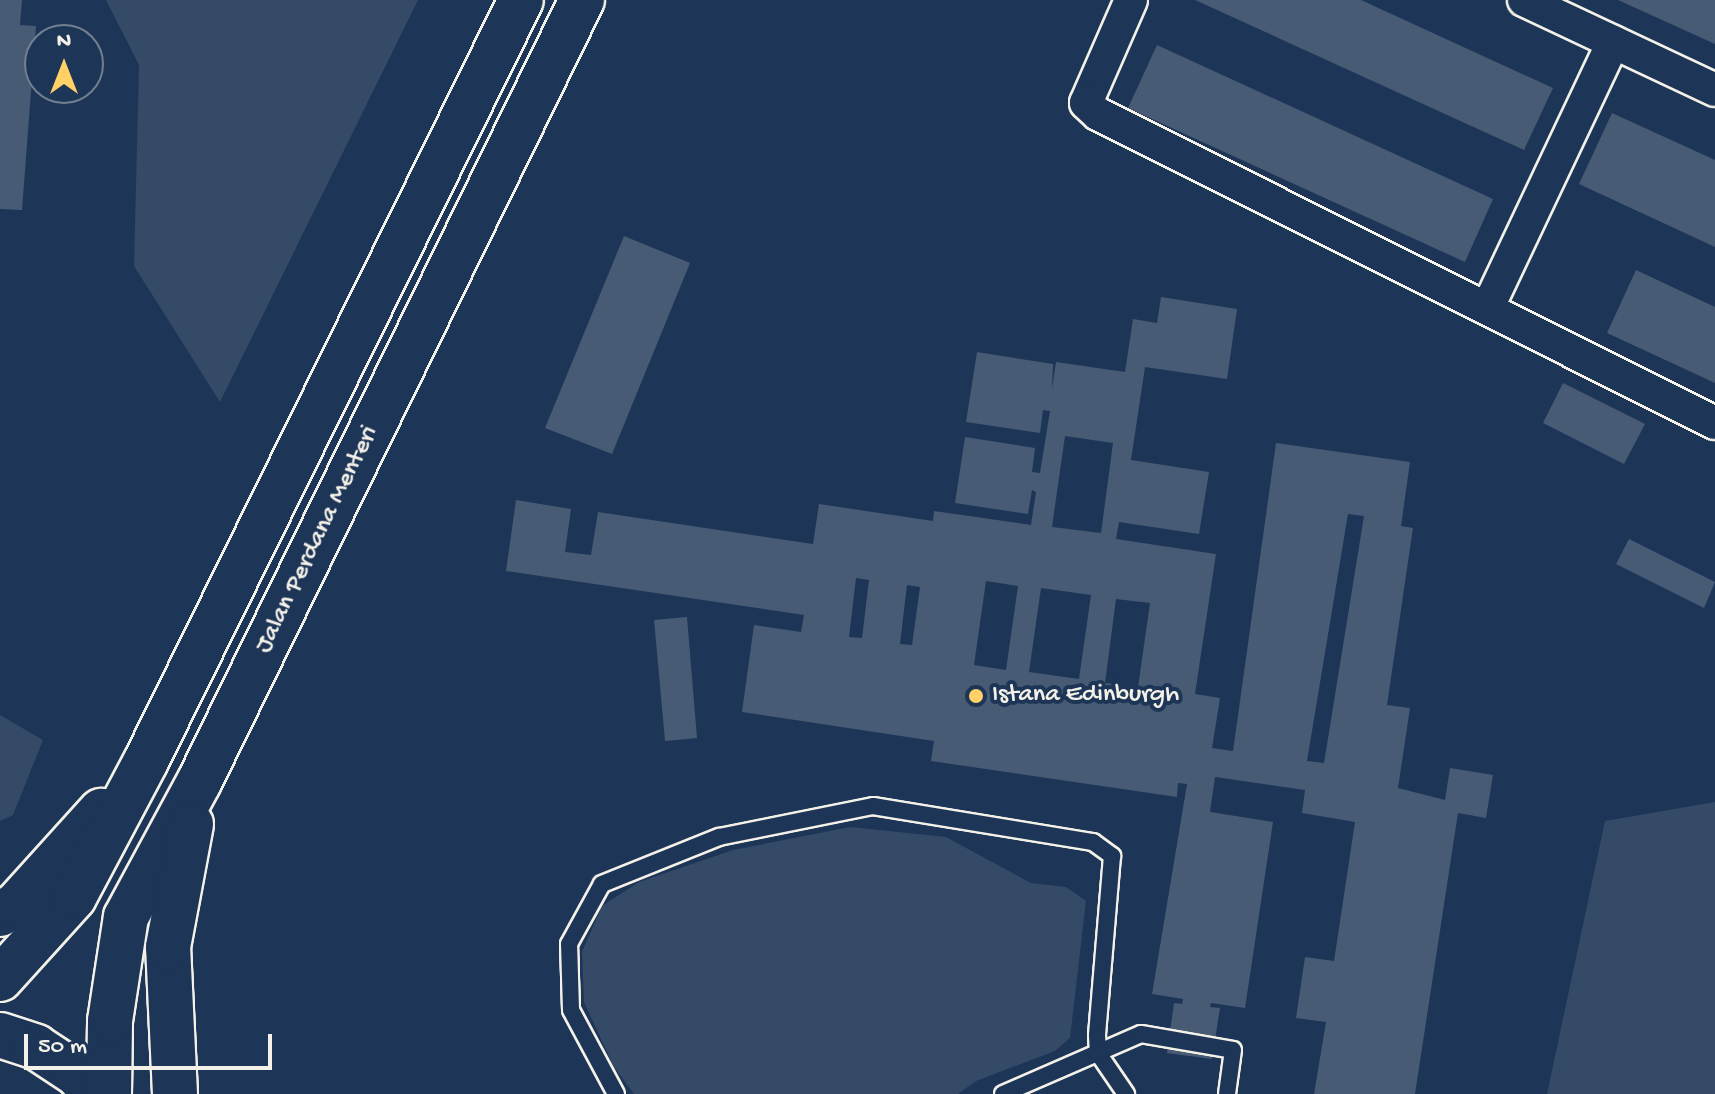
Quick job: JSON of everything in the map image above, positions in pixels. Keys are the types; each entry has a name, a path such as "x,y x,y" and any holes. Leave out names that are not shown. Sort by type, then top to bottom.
{"main road":[{"path":"0,979 74,897 146,761 521,0"},
{"name":"Jalan Perdana Menteri","path":"109,1094 110,1021 126,917 199,782 582,0"},
{"path":"0,914 16,905 146,761"},
{"path":"175,1094 168,947 199,782"},
{"path":"0,1035 36,1047 77,1074 95,1094"}],"street":[{"path":"1131,0 1093,77 1086,103 1092,108 1715,423"},
{"path":"1524,0 1715,90"},
{"path":"1488,307 1613,42"}],"lane":[{"path":"616,1094 571,1010 569,944 602,884 719,837 873,806 1093,842 1112,856 1098,1053 1126,1094"},
{"path":"1003,1094 1141,1034 1233,1050 1227,1094"}],"shaded area":[{"path":"106,0 418,0 220,402 134,266 139,65"},
{"path":"0,715 43,740 13,815 0,821"},
{"path":"1715,802 1715,1094 1547,1094 1605,821"},
{"path":"850,827 946,837 1031,883 1066,887 1086,901 1070,1038 1055,1051 976,1081 958,1094 634,1094 614,1067 584,1002 582,952 602,906 639,882 733,850"}],"building":[{"path":"0,0 22,0 20,25 24,25 24,104 30,104 22,210 0,209"},
{"path":"1195,0 1361,0 1553,88 1524,150"},
{"path":"1618,0 1715,0 1715,44"},
{"path":"1157,45 1493,199 1465,262 1128,108"},
{"path":"1612,113 1715,160 1715,247 1579,184"},
{"path":"624,236 690,263 612,454 545,428"},
{"path":"1636,270 1715,307 1715,383 1607,333"},
{"name":"Istana Edinburgh","path":"1161,297 1237,309 1227,379 1145,367 1131,460 1209,472 1199,534 1119,522 1116,539 1216,554 1195,694 1220,698 1212,748 1233,751 1276,443 1410,462 1401,526 1413,528 1387,705 1410,708 1398,788 1445,800 1450,768 1493,775 1486,818 1458,813 1415,1094 1314,1094 1326,1022 1296,1018 1305,957 1334,961 1355,822 1302,813 1305,790 1215,777 1210,812 1273,822 1245,1008 1211,1003 1210,1007 1220,1008 1212,1059 1167,1053 1174,1003 1182,1004 1183,999 1152,994 1187,784 1178,783 1177,797 931,761 934,741 742,712 754,625 801,632 804,615 506,571 516,500 571,509 565,552 591,555 598,512 813,544 819,504 933,521 934,511 1031,525 1036,492 1032,490 1028,514 955,503 965,437 1035,448 1032,472 1040,473 1050,411 1043,410 1040,433 966,422 977,352 1053,364 1052,389 1056,362 1125,372 1133,319 1157,323","holes":["1065,436 1113,443 1101,533 1052,527","1348,514 1364,516 1324,763 1307,761","856,578 869,580 862,638 849,637","986,581 1018,586 1006,670 974,665","907,585 920,587 912,645 900,644","1041,588 1091,595 1079,679 1029,672","1116,599 1150,603 1138,687 1105,683"]},
{"path":"1563,383 1645,424 1624,464 1543,423"},
{"path":"1629,539 1715,582 1704,608 1616,564"},
{"path":"687,617 697,738 665,741 654,620"}],"place":[{"name":"Istana Edinburgh","path":"976,696"}]}
